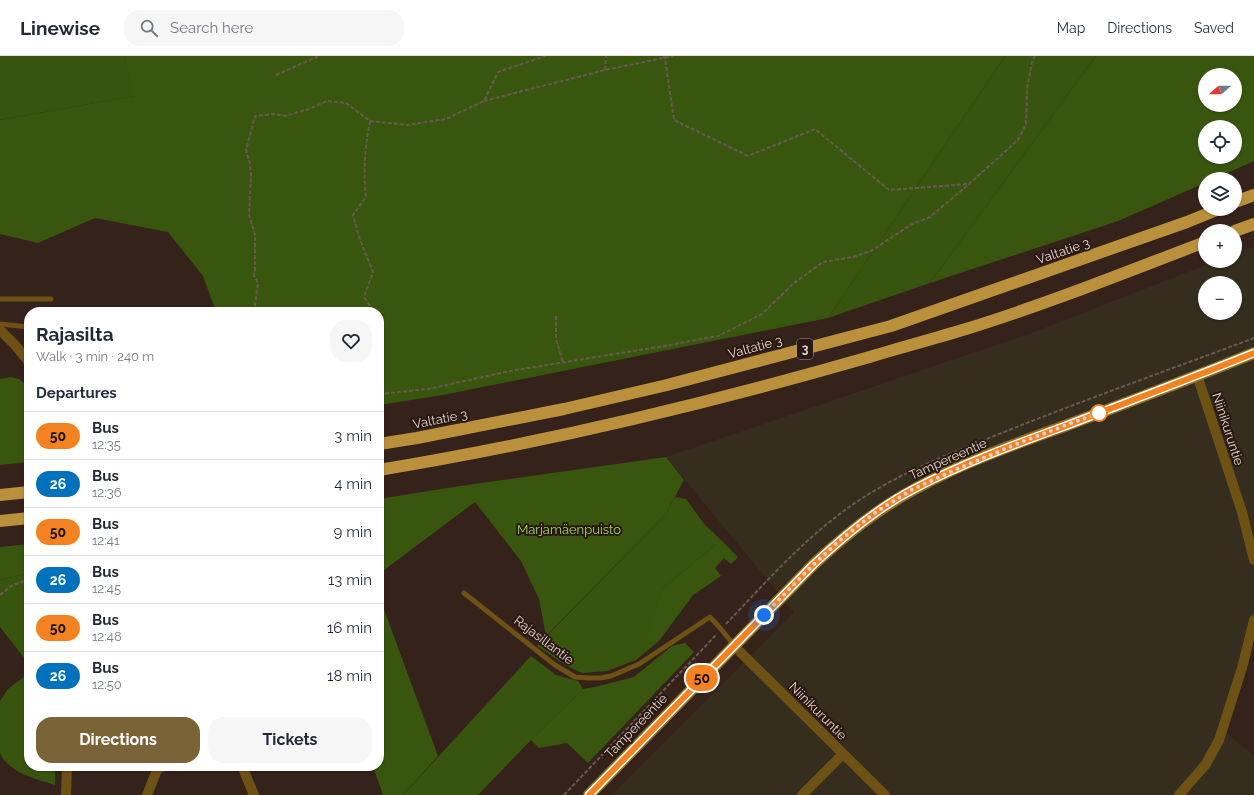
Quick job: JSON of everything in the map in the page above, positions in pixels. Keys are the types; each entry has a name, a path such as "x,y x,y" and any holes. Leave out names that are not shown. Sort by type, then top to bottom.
{"highway":[{"path":"1242,199 1254,195"},
{"name":"Valtatie 3","path":"384,443 564,409 645,390 891,326 1202,216"},
{"path":"1242,228 1254,224"},
{"name":"3","path":"384,469 569,434 674,410 789,380 980,324 1046,302 1198,245"},
{"path":"0,496 24,493"},
{"path":"0,521 24,519"}],"main road":[{"name":"Tampereentie","path":"588,795 813,565 839,541 876,512 913,489 959,468 1022,442 1254,353"}],"street":[{"path":"0,330 24,356"},
{"name":"Niinikuruntie","path":"1197,375 1242,512 1254,560"},
{"path":"1179,795 1206,764 1219,740 1242,668 1254,620"},
{"name":"Niinikuruntie","path":"734,646 885,795"},
{"path":"802,795 843,754"},
{"path":"66,795 67,771"},
{"path":"148,795 157,771"},
{"path":"244,771 254,795"}],"lane":[{"path":"0,299 51,299"},
{"path":"0,324 24,326"},
{"name":"Rajasillantie","path":"464,593 555,665 575,677 600,678 625,671 639,664 710,617 722,629 734,646"}],"path":[{"path":"276,76 319,56"},
{"path":"484,101 498,72 546,56"},
{"path":"606,56 606,70"},
{"path":"255,307 258,283 254,275 255,234 249,215 251,175 246,150 255,116 274,114 285,116 309,109 327,101 346,103 370,121 407,125 446,119 484,101 606,70 673,56"},
{"path":"384,393 428,389 510,371 718,336 762,314 794,283 823,262 853,257 871,251 912,224 930,217 1018,140 1026,124 1027,89 1032,62 1035,56"},
{"path":"664,57 674,120 748,156 815,129 889,190 969,184"},
{"path":"370,121 365,150 364,181 366,197 353,215 359,237 373,272 364,297 371,307"},
{"path":"556,316 556,339 563,362"},
{"path":"564,795 782,566 820,530 856,502 880,486 922,465 1026,423 1254,338"},
{"path":"0,595 10,586 24,581"}],"shaded area":[{"path":"1254,246 1254,620 1223,729 1254,756 1254,795 612,795 794,612 666,457 1034,332 1198,268 1242,268 1242,251"}],"green space":[{"path":"0,56 124,56 135,96 0,120"},
{"path":"124,56 1005,56 828,318 443,395 384,404 384,307 214,307 203,276 168,232 95,218 38,243 0,234 0,120 134,96"},
{"path":"1005,56 1096,56 930,283 828,318"},
{"path":"1096,56 1254,56 1254,161 1230,172 1198,172 1198,186 1118,221 930,283"},
{"path":"11,377 19,379 24,384 24,463 0,465 0,379"},
{"name":"Marjamäenpuisto","path":"666,457 684,480 665,515 546,636 539,599 521,561 475,502 384,571 384,498"},
{"path":"675,497 686,499 705,525 721,540 662,589 643,646 659,641 636,660 607,671 582,673 567,666 537,646 665,515"},
{"path":"721,540 738,557 731,564 724,558 715,568 721,576 693,595 659,641 642,647 662,589"},
{"path":"24,545 24,574 0,580 0,547"},
{"path":"24,574 24,658 0,627 0,580"},
{"path":"384,610 438,756 403,795 383,795 375,771 384,771"},
{"path":"685,643 694,652 588,763 567,743 539,748 531,740 583,689 634,677 672,646"},
{"path":"531,656 556,675 578,681 583,689 478,795 403,795"},
{"path":"24,677 24,771 55,771 55,785 32,778 16,770 4,760 0,753 0,701 8,689"}],"bus line":[{"name":"50","path":"589,795 813,565 839,541 876,512 913,489 959,468 1029,439 1234,362 1254,353"}],"route":[{"path":"764,615 839,541 876,512 913,489 1029,439 1099,413"}]}
